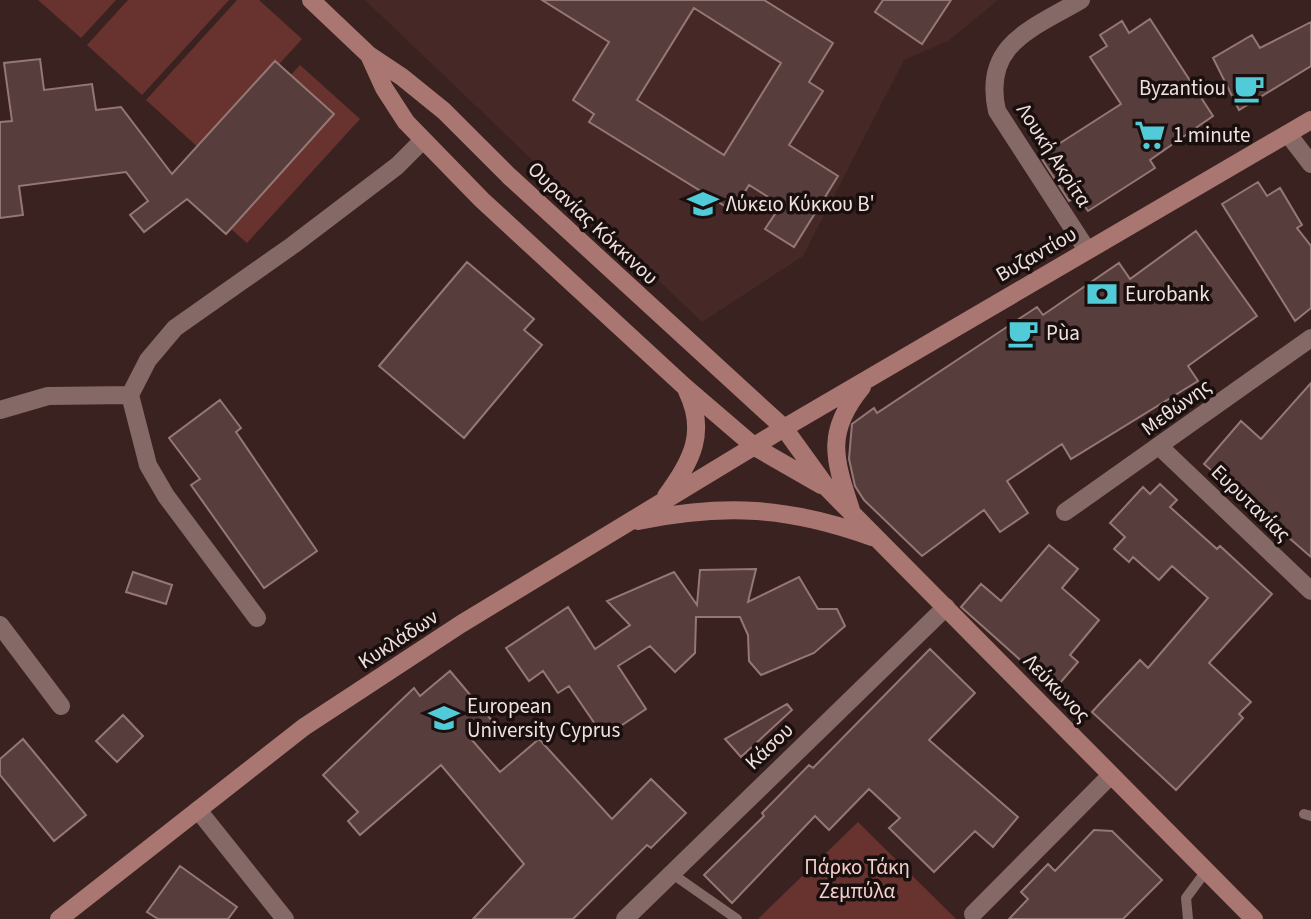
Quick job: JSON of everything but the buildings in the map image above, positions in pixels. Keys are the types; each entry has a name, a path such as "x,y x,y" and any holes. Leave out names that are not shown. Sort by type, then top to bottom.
{"main road":[{"name":"Ουρανίας Κόκκινου","path":"312,0 369,55 402,77 444,111 509,176 784,428"},
{"name":"Ουρανίας Κόκκινου","path":"369,55 393,103 422,141 570,283 755,447"},
{"name":"Βυζαντίου","path":"784,428 1311,120"},
{"path":"852,513 836,461 836,435 845,411 870,377"},
{"path":"662,502 684,469 696,434 697,416 685,387"},
{"name":"Κυκλάδων","path":"59,919 304,727 461,624 784,428"},
{"name":"Λεύκωνος","path":"784,428 828,489 1254,919"},
{"name":"Λεύκωνος","path":"755,447 828,489"},
{"path":"625,524 687,512 759,509 818,520 878,539"}],"street":[{"name":"Λουκή Ακρίτα","path":"1081,0 1019,36 1004,51 995,70 992,90 997,111 1087,250"},
{"path":"1288,134 1311,164"},
{"path":"257,618 166,496 154,475 137,428 130,395 148,360 174,328 293,245 397,166 422,141"},
{"name":"Μεθώνης","path":"1065,512 1311,338"},
{"path":"0,410 48,396 130,395"},
{"name":"Ευρυτανίας","path":"1160,447 1311,591"},
{"name":"Κάσου","path":"625,919 946,607"},
{"path":"0,625 27,666 61,706"},
{"path":"973,914 1110,776"},
{"path":"198,810 285,919"}],"lane":[{"path":"1188,919 1186,898 1206,871"},
{"path":"671,873 737,919"}],"shaded area":[{"name":"Λύκειο Κύκκου Β'","path":"365,0 998,0 948,41 904,60 803,256 702,322"}],"green space":[{"path":"38,0 116,0 81,38"},
{"path":"128,0 229,0 142,95 87,45"},
{"path":"237,0 259,0 302,39 201,150 146,100"},
{"path":"300,65 360,119 247,243 187,190"},
{"name":"Πάρκο Τάκη Ζεμπύλα","path":"858,822 956,919 758,919"}],"place":[{"name":"Byzantiou","path":"1249,88"},
{"name":"1 minute","path":"1150,135"},
{"name":"Λύκειο Κύκκου Β'","path":"703,204"},
{"name":"Eurobank","path":"1102,294"},
{"name":"Pùa","path":"1023,333"},
{"name":"European University Cyprus","path":"444,718"}]}
